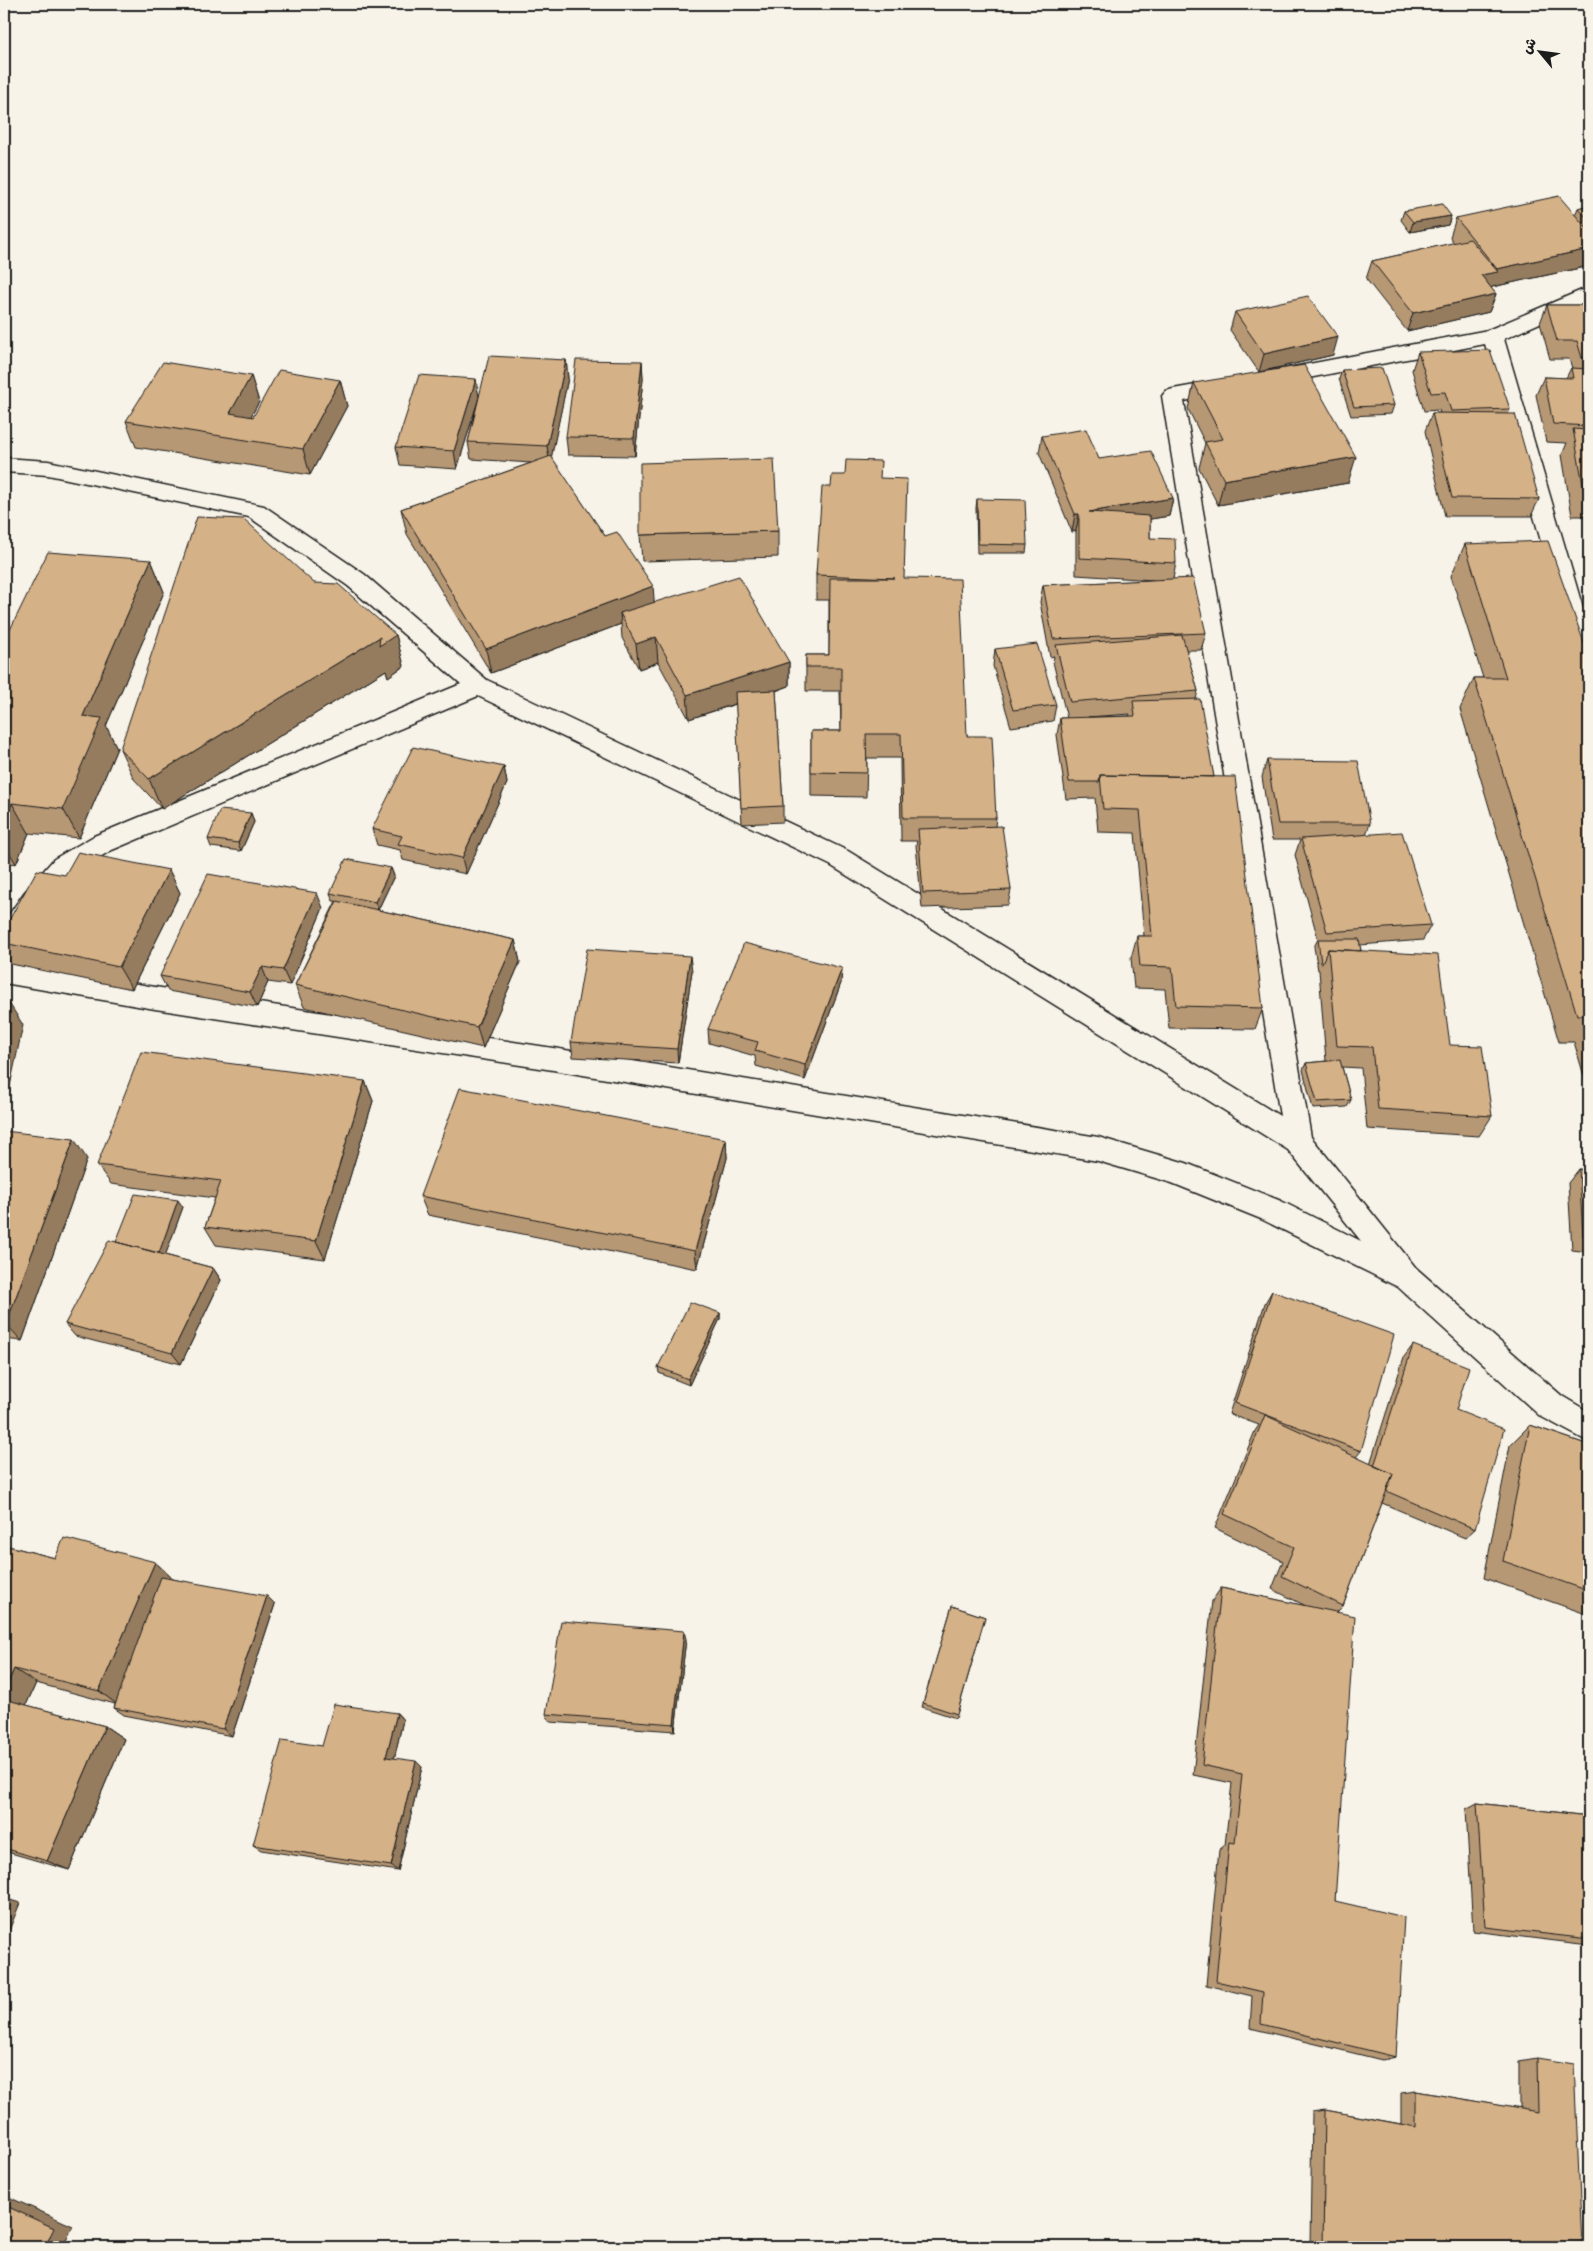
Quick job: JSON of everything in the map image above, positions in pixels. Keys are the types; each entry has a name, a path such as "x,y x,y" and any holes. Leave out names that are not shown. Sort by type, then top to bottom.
{"street":[{"path":"1298,1141 1173,396 1493,336 1589,293"},
{"path":"1493,336 1589,668"},
{"path":"4,465 48,468 256,511 356,580 479,686 839,858 1298,1141 1408,1278 1551,1406 1589,1428"},
{"path":"4,943 33,900 63,866 103,843 479,686"},
{"path":"4,972 155,998 553,1059 1098,1149 1176,1172 1271,1210 1408,1278"}],"building":[{"path":"1559,196 1589,231 1589,249 1497,269 1456,218"},
{"path":"1442,204 1451,216 1413,222 1404,211"},
{"path":"1589,205 1589,220 1578,208"},
{"path":"1470,239 1498,272 1481,275 1496,294 1413,313 1372,261"},
{"path":"1308,296 1338,337 1264,354 1235,312"},
{"path":"1547,305 1589,305 1589,358 1582,358 1577,341 1557,341"},
{"path":"1490,350 1510,409 1451,411 1445,392 1431,393 1418,352"},
{"path":"489,356 566,360 547,446 468,442"},
{"path":"576,360 642,361 634,438 566,437"},
{"path":"163,362 251,376 230,413 253,417 279,370 340,380 303,449 126,421"},
{"path":"1304,365 1356,457 1224,480 1205,442 1223,439 1194,383"},
{"path":"1382,368 1394,405 1354,407 1342,370"},
{"path":"1571,368 1589,369 1589,426 1553,424 1544,377 1573,378"},
{"path":"419,375 476,379 454,451 396,447"},
{"path":"1432,413 1515,414 1539,499 1452,498"},
{"path":"1086,429 1099,459 1151,451 1173,498 1089,512 1150,516 1150,538 1175,539 1176,563 1079,558 1079,514 1075,514 1042,436"},
{"path":"1573,429 1589,430 1589,490 1584,490"},
{"path":"551,456 605,536 617,532 653,586 486,649 401,509"},
{"path":"774,459 778,531 640,535 640,463"},
{"path":"846,460 881,461 880,478 907,479 904,578 960,579 967,736 992,736 996,818 903,818 901,734 866,734 867,773 811,772 811,731 841,731 841,667 806,667 806,655 829,655 830,578 895,578 816,575 822,487 831,487 832,475 845,475"},
{"path":"977,499 1025,500 1027,545 978,544"},
{"path":"197,517 244,519 314,583 338,584 396,635 379,646 380,637 149,779 120,749"},
{"path":"1548,541 1589,657 1589,1015 1577,1015 1474,678 1506,678 1465,544"},
{"path":"48,552 151,560 83,716 102,718 63,809 12,803 4,823 4,642"},
{"path":"739,576 789,662 687,695 656,637 636,644 620,613"},
{"path":"1193,578 1206,633 1053,639 1043,585"},
{"path":"1182,635 1198,691 1070,702 1056,645"},
{"path":"1037,644 1056,705 1013,710 995,649"},
{"path":"776,690 783,806 741,808 735,692"},
{"path":"1200,699 1214,777 1100,775 1099,782 1069,782 1060,718 1135,716 1133,701"},
{"path":"413,747 504,767 462,858 398,844 402,836 372,829"},
{"path":"1267,760 1358,761 1370,824 1278,824"},
{"path":"1100,775 1235,777 1263,1008 1176,1006 1172,967 1140,966 1137,936 1152,936 1140,810 1103,809"},
{"path":"220,810 251,813 238,843 208,839"},
{"path":"1002,826 1011,890 923,893 918,829"},
{"path":"1402,832 1431,925 1327,932 1301,839"},
{"path":"78,852 169,870 119,967 4,943 4,929 37,870 65,875"},
{"path":"346,859 391,868 375,902 330,893"},
{"path":"208,874 317,893 283,970 262,967 250,992 160,976"},
{"path":"337,901 515,940 477,1027 295,985"},
{"path":"1318,939 1359,939 1361,951 1328,949 1321,963"},
{"path":"744,943 842,968 805,1065 755,1051 758,1042 708,1029"},
{"path":"587,949 690,956 677,1049 571,1042"},
{"path":"1328,949 1438,955 1450,1045 1482,1046 1492,1116 1378,1109 1372,1047 1337,1046"},
{"path":"4,1003 9,1003 4,1025"},
{"path":"141,1052 365,1081 316,1241 205,1227 221,1181 97,1165"},
{"path":"1340,1060 1351,1100 1317,1102 1306,1063"},
{"path":"460,1088 726,1139 695,1251 420,1196"},
{"path":"4,1131 74,1139 6,1324 4,1324"},
{"path":"1579,1169 1589,1171 1589,1238 1583,1237"},
{"path":"135,1194 178,1200 159,1253 116,1242"},
{"path":"109,1240 213,1268 172,1353 65,1324"},
{"path":"1272,1291 1394,1335 1361,1451 1235,1403"},
{"path":"690,1302 720,1313 688,1379 658,1367"},
{"path":"1413,1345 1469,1367 1456,1410 1504,1429 1475,1529 1386,1491 1393,1474 1374,1466"},
{"path":"1265,1415 1393,1474 1343,1606 1282,1576 1294,1547 1224,1514"},
{"path":"1530,1425 1589,1445 1589,1591 1503,1561"},
{"path":"64,1538 155,1562 99,1691 14,1669 4,1692 4,1545 55,1558"},
{"path":"161,1577 267,1596 223,1729 114,1708"},
{"path":"1221,1588 1355,1616 1335,1901 1404,1917 1396,2057 1261,2024 1263,1992 1216,1981 1229,1842 1235,1843 1242,1774 1202,1765"},
{"path":"952,1606 985,1617 957,1714 923,1703"},
{"path":"561,1621 684,1631 674,1724 546,1714"},
{"path":"4,1699 105,1726 47,1861 4,1848"},
{"path":"334,1704 397,1713 386,1757 416,1761 391,1866 253,1845 282,1740 322,1746"},
{"path":"1477,1803 1589,1816 1589,1939 1485,1927"},
{"path":"1537,2058 1574,2064 1582,2247 1323,2247 1325,2110 1416,2127 1416,2091 1538,2112"},
{"path":"4,2205 54,2228 45,2247 4,2247"}]}
